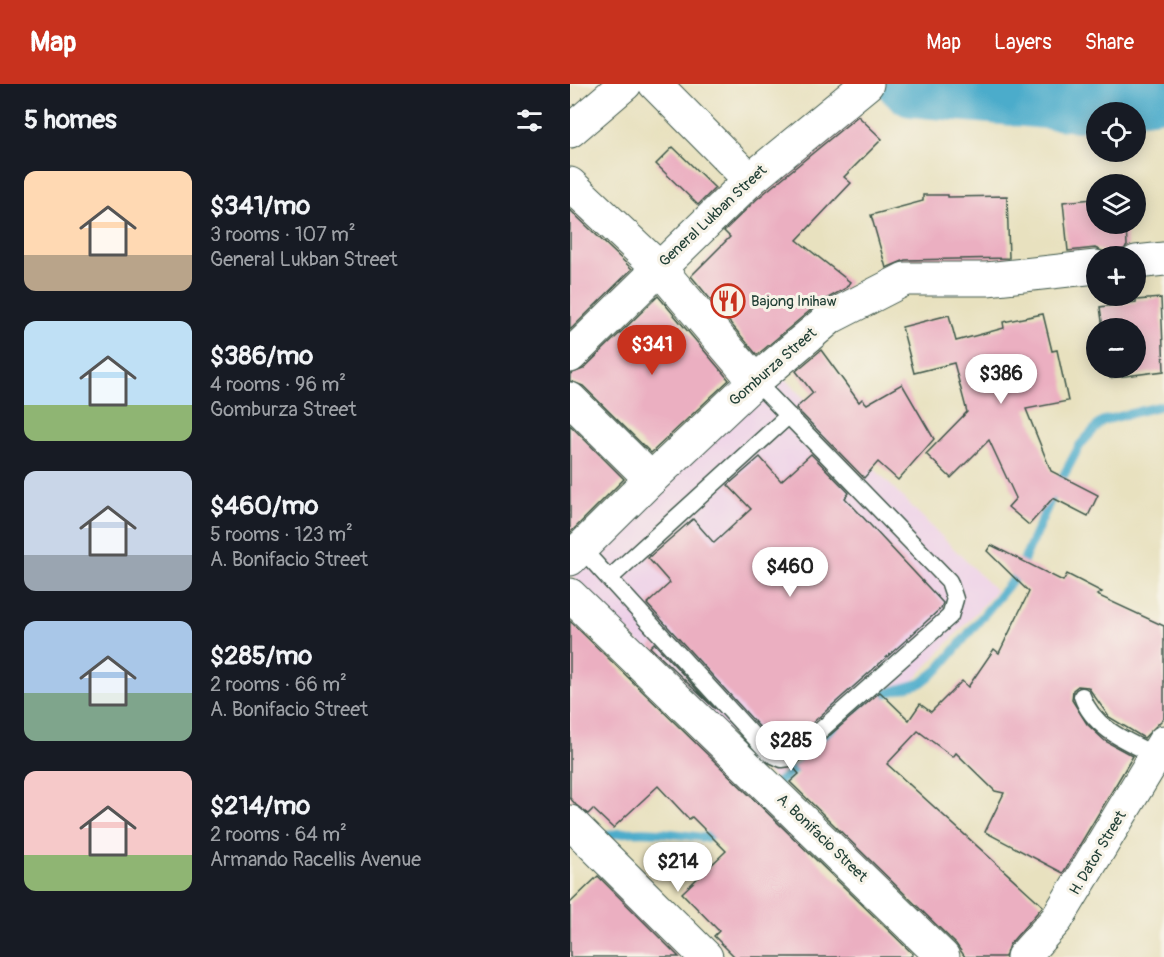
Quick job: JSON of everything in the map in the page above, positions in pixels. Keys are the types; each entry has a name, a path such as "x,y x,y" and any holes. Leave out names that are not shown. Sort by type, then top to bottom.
{"street":[{"path":"570,131 626,84"},
{"path":"655,84 750,180"},
{"name":"General Lukban Street","path":"570,356 750,180 866,85"},
{"path":"570,184 658,268 755,381"},
{"path":"1146,261 1164,259"},
{"name":"Gomburza Street","path":"576,554 651,479 755,381 831,317 905,279 987,279 1086,268"},
{"path":"570,399 651,479"},
{"name":"A. Bonifacio Street","path":"570,595 790,806 943,957"},
{"name":"H. Dator Street","path":"1023,957 1058,919 1161,753"},
{"path":"570,822 706,957"}],"lane":[{"path":"576,554 610,578 769,753 782,759 789,758 950,616 955,599 949,581 755,381"},
{"path":"610,578 788,416"},
{"path":"1082,696 1087,710 1097,722 1120,738 1161,753"}],"shaded area":[{"path":"778,372 996,591 913,681 865,694 775,779 570,574"}],"building":[{"path":"858,116 882,139 844,177 851,183 797,240 850,282 846,288 819,303 757,355 691,276 730,237 724,231 757,199"},
{"path":"673,147 715,188 698,205 656,164"},
{"path":"923,195 1007,196 1009,258 905,260 886,268 871,215 923,201"},
{"path":"1086,200 1086,234 1126,234 1127,246 1086,246 1086,249 1068,251 1063,202"},
{"path":"570,210 632,269 570,330"},
{"path":"658,296 729,380 651,453 583,386 570,381 570,374 583,369"},
{"path":"1161,298 1164,371 1146,373 1146,318 1102,318 1100,307 1146,306 1146,299"},
{"path":"1043,314 1052,351 1057,350 1068,401 1026,409 1051,471 1098,495 1088,516 1053,498 1029,525 1008,507 1016,498 989,440 951,478 926,454 967,412 954,363 914,373 902,327 949,315 956,341 1004,328 1003,322"},
{"path":"821,350 859,402 862,399 867,404 902,384 934,439 898,480 878,462 864,478 796,408 813,393 796,371"},
{"path":"570,425 624,479 570,533"},
{"path":"811,454 849,493 845,498 943,603 941,608 905,641 784,748 775,744 647,604 670,583 648,558 693,519 714,543 751,509 728,485 760,457 781,481"},
{"path":"991,545 1063,581 1067,574 1102,592 1097,595 1164,626 1164,718 1144,738 1109,717 1088,687 1078,686 1073,690 1072,700 1087,724 1105,741 1133,756 1063,873 985,832 1004,793 995,791 956,753 953,757 918,731 887,764 1043,906 1009,945 1005,957 965,957 956,944 790,782 799,774 793,767 880,692 909,720 920,704 931,712 962,681 968,687 994,649 999,653 1029,592 987,551"},
{"path":"570,621 913,954 910,957 735,957 714,936 719,931 682,893 726,851 692,817 689,819 658,786 613,828 593,809 588,814 576,805 570,798"},
{"path":"654,643 715,709 650,647"},
{"path":"598,876 679,957 570,957 570,903"}],"waterway":[{"path":"903,84 912,91 1080,106 1164,94"},
{"path":"823,742 866,699 921,683 939,669 1017,575 1052,497 1080,445 1102,421 1164,405"},
{"path":"745,808 803,763"},
{"path":"598,838 638,832 706,838 718,829"}],"place":[{"name":"Bajong Inihaw","path":"728,301"}]}
